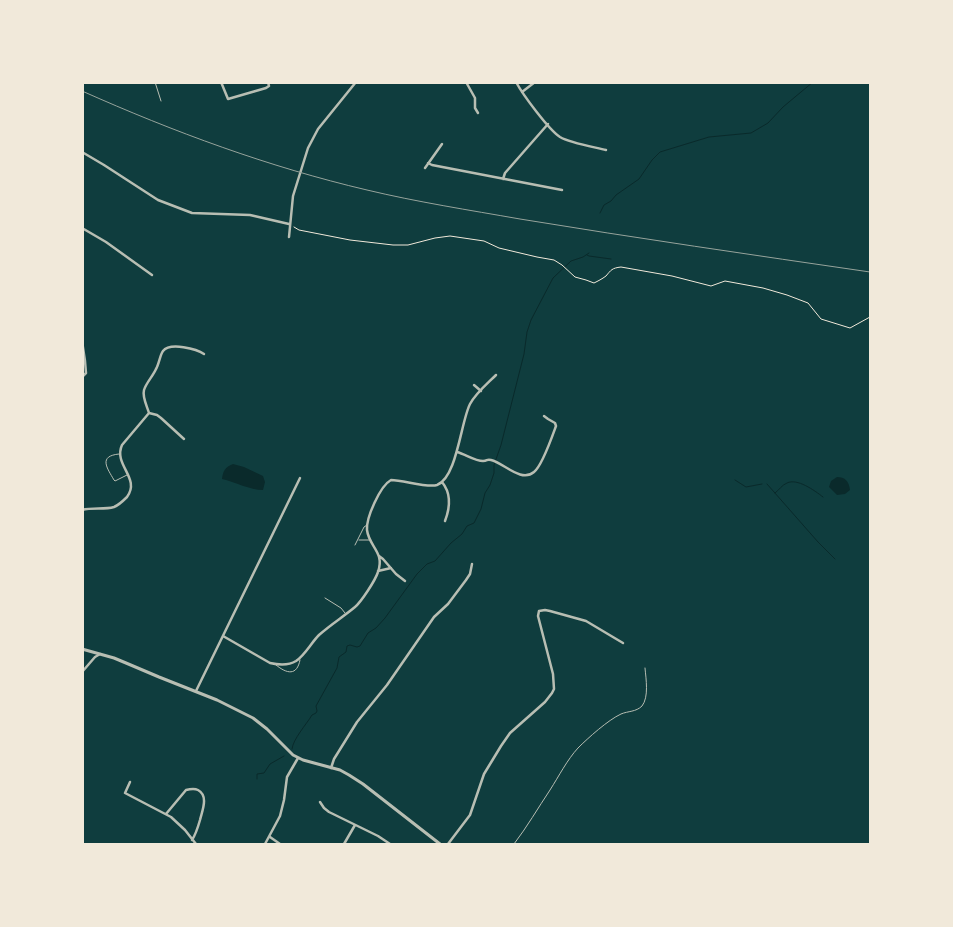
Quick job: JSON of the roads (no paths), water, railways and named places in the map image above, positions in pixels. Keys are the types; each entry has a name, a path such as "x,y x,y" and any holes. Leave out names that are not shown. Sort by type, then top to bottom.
{"street":[{"path":"221,82 228,99 266,88 269,86 268,82"},
{"path":"288,237 295,189 308,148 318,129 356,82"},
{"path":"466,82 475,98 475,108 478,113"},
{"path":"516,82 556,134 564,139 606,150"},
{"path":"522,92 534,82"},
{"path":"503,179 505,172 548,124"},
{"path":"425,168 442,144"},
{"path":"82,152 158,200 192,213 250,214 289,224"},
{"path":"428,163 562,190"},
{"path":"82,228 106,242 152,275"},
{"path":"82,342 86,373 82,377"},
{"path":"149,413 145,401 144,388 158,365 163,351 172,346 177,346 197,350 204,354"},
{"path":"223,636 262,659 276,665 288,664 301,656 319,634 359,603 378,571 378,551 370,540 367,524 379,494 391,480 434,486 446,478 457,452 467,410 474,398 496,375"},
{"path":"474,385 481,391"},
{"path":"82,510 113,507 122,502 131,485 119,454 122,445 149,413"},
{"path":"149,413 157,415 184,439"},
{"path":"457,452 480,460 491,460 517,474 526,476 533,473 538,466 556,426 555,423 544,416"},
{"path":"196,691 300,478"},
{"path":"442,482 448,489 448,511 444,521"},
{"path":"379,556 405,581"},
{"path":"331,768 336,755 357,722 387,685 434,617 448,604 466,580 470,574 472,564"},
{"path":"378,571 390,568"},
{"path":"448,844 470,815 484,774 501,746 510,733 545,702 554,689 553,674 538,616 539,611 550,611 586,621 623,643"},
{"path":"82,649 114,658 231,706 261,723 288,751 298,758 340,770 356,779 440,844"},
{"path":"82,672 100,654"},
{"path":"265,844 280,816 283,808 287,777 298,758"},
{"path":"130,782 125,793 166,814 185,830 196,844"},
{"path":"166,814 186,790 193,789 200,792 203,796 204,805 192,840"},
{"path":"320,802 329,812 378,836 390,844"},
{"path":"344,844 355,825"},
{"path":"270,837 280,844"}],"lane":[{"path":"155,82 161,101"},
{"path":"119,454 109,456 106,467 115,481 127,475"},
{"path":"355,546 367,524"},
{"path":"358,540 370,540"},
{"path":"325,598 341,608 346,614"},
{"path":"276,665 288,672 293,672 297,669 301,656"},
{"path":"514,844 578,748 615,718 642,706 646,694 645,668"}],"water":[{"path":"233,464 263,476 265,482 263,490 222,479 225,470"},
{"path":"837,477 846,480 849,484 850,490 845,494 837,495 829,487 831,481"}],"waterway":[{"path":"600,213 604,205 639,179 660,152 709,137 751,133 768,123 783,107 813,82"},
{"path":"292,749 300,732 312,715 316,713 316,706 337,668 339,657 346,652 347,646 360,646 368,633 376,628 385,618 417,574 427,564 435,561 462,534 467,526 474,523 494,473 494,465 501,445 531,320 553,278 571,261 589,253"},
{"path":"587,255 611,259"},
{"path":"735,480 746,487 762,484"},
{"path":"775,493 785,484 796,482 823,497"},
{"path":"767,484 835,559"},
{"path":"257,779 257,774 264,773 270,764 284,756"}],"railway":[{"path":"82,91 152,121 222,147 294,171 367,190 520,219 870,272"}]}
